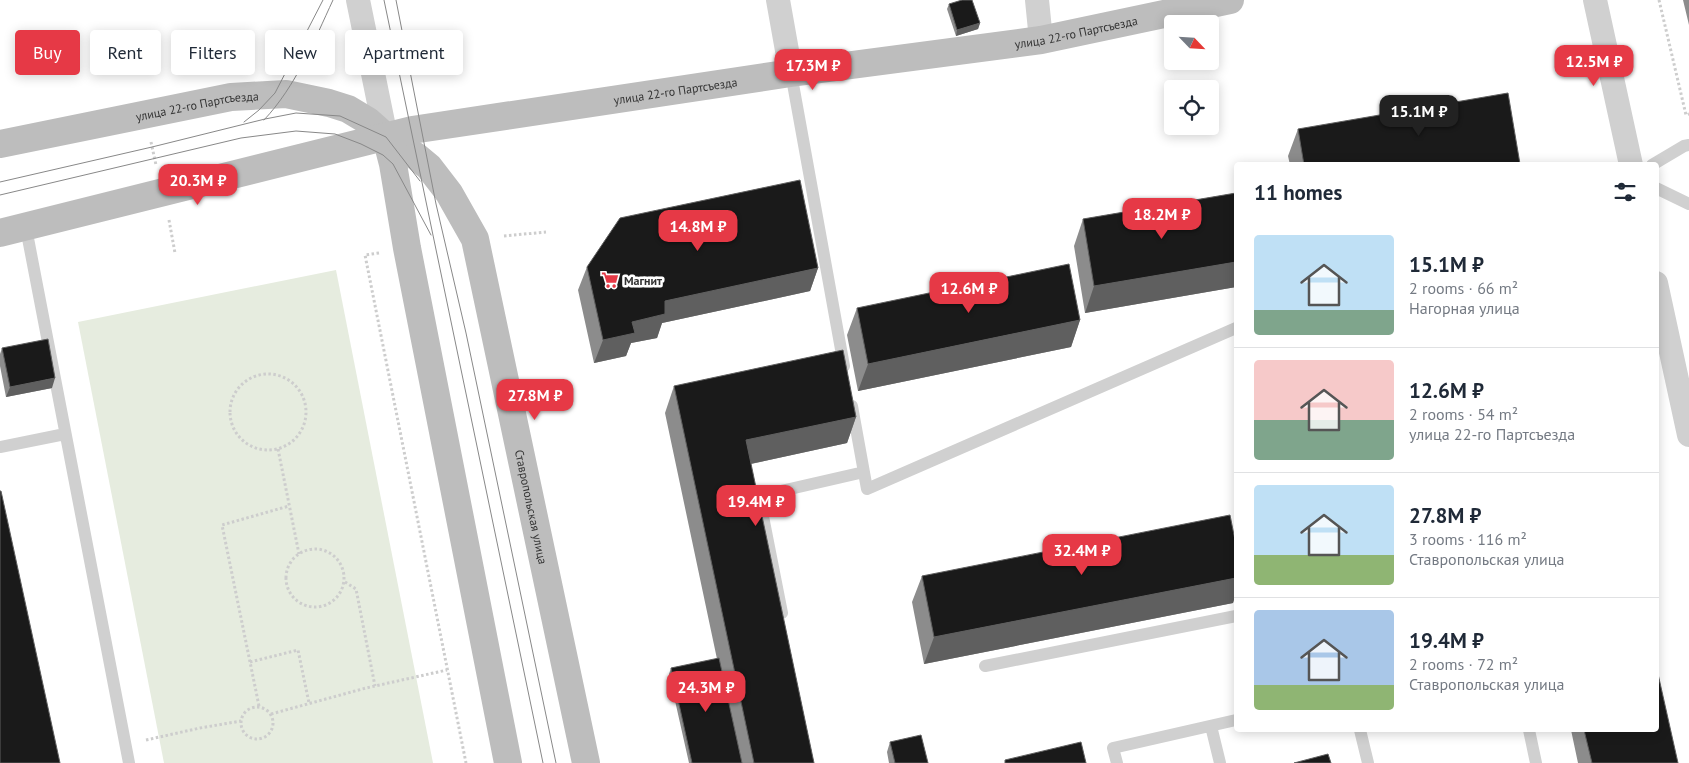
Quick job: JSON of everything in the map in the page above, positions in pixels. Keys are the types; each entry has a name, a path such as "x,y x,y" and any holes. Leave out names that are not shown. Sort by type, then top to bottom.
{"street":[{"path":"358,0 393,164 408,258 508,763"},
{"path":"778,0 791,73"},
{"path":"1037,0 1041,40"},
{"name":"улица 22-го Партсъезда","path":"0,233 422,128 791,73 1041,40 1230,0"},
{"path":"1595,0 1630,162"},
{"name":"улица 22-го Партсъезда","path":"0,144 231,97 274,93 330,103 348,110 368,121 386,137"},
{"name":"Ставропольская улица","path":"386,137 429,167 449,192 475,239 586,763"},
{"path":"1659,297 1689,435"}],"lane":[{"path":"791,73 846,374"},
{"path":"1657,162 1689,145"},
{"path":"1659,189 1689,204"},
{"path":"26,228 129,763"},
{"path":"850,394 867,489 1234,329"},
{"path":"0,447 65,434"},
{"path":"786,630 759,496 864,472"},
{"path":"985,666 1234,616"},
{"path":"1117,763 1114,748 1234,720"},
{"path":"1211,726 1220,763"},
{"path":"1360,732 1368,763"},
{"path":"1529,732 1536,763"}],"path":[{"path":"1659,0 1686,115 1689,114"},
{"path":"270,374 287,378 300,390 306,406 305,423 297,438 283,448 278,449 266,451 249,446 236,435 230,419 230,402 239,387 253,376 270,374"},
{"path":"278,449 299,554"},
{"path":"259,706 222,524 290,506"},
{"path":"310,548 328,551 342,564 345,582 337,599 320,607 302,605 289,592 286,574 294,557 310,548"},
{"path":"345,582 356,589 375,686"},
{"path":"250,662 298,650 309,703"},
{"path":"271,714 375,686 447,670"},
{"path":"259,706 267,709 271,714 274,724 271,733 264,738 256,740 248,737 242,730 241,721 244,713 250,708 259,706"},
{"path":"125,745 241,721"}],"shaded area":[{"path":"336,270 433,763 164,763 78,322"}],"building":[{"path":"962,0 972,0 980,23 957,30 949,4"},
{"path":"1508,93 1520,162 1304,162 1298,129"},
{"path":"800,180 818,268 665,301 665,314 632,322 635,333 603,340 587,267 620,218"},
{"path":"1234,193 1234,262 1094,286 1083,219"},
{"path":"1069,264 1080,320 868,364 857,308"},
{"path":"48,339 55,378 10,387 2,348"},
{"path":"843,350 856,417 746,440 814,763 754,763 674,386"},
{"path":"1,491 60,763 0,763"},
{"path":"1230,515 1234,535 1234,578 934,637 922,576"},
{"path":"719,658 742,763 692,763 671,668"},
{"path":"1659,678 1678,763 1592,763 1584,732 1659,732"},
{"path":"921,735 928,763 895,763 890,742"},
{"path":"1081,742 1086,763 1005,763 1005,760"},
{"path":"1328,754 1331,763 1294,763"}],"tram line":[{"path":"244,122 275,93 323,0"},
{"path":"264,120 286,93 295,78 333,0"},
{"path":"384,0 543,763"},
{"path":"396,0 436,204 466,333 556,763"},
{"path":"0,182 296,113 340,116 386,137 420,181"},
{"path":"0,195 241,138 296,131 335,134 383,155 393,164 431,235"}],"place":[{"name":"Магнит","path":"610,280"}]}
